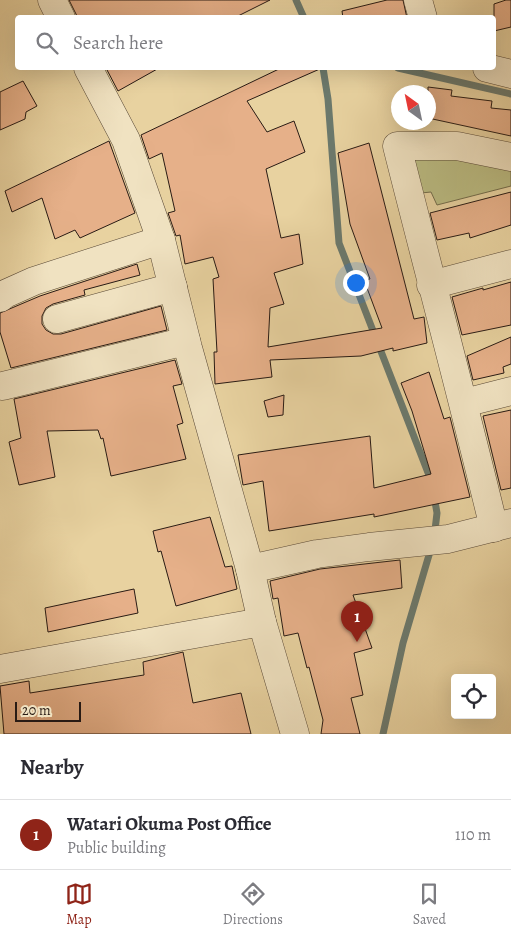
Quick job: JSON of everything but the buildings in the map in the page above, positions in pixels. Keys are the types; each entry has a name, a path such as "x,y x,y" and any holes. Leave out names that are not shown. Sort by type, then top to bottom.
{"street":[{"path":"52,0 60,15"},
{"path":"418,0 422,15"},
{"path":"89,70 126,140 161,240 186,341 250,569 262,622 295,734"},
{"path":"495,70 511,74"},
{"path":"250,569 318,554 448,539 502,525 464,404 397,146 457,146 511,157"},
{"path":"0,298 34,281 161,240"},
{"path":"432,285 511,264"},
{"path":"57,319 173,287"},
{"path":"3,386 186,341"},
{"path":"464,404 511,391"},
{"path":"0,669 262,622"}],"green space":[{"path":"424,153 511,167 511,186 437,205 431,192 421,193 411,168 416,158"}],"waterway":[{"path":"296,0 303,15"},
{"path":"323,70 328,99 339,243 432,483"},
{"path":"407,70 511,94"},
{"path":"434,496 437,513 435,530"},
{"path":"383,734 403,643 429,555"}],"place":[{"name":"Watari Okuma Post Office","path":"357,642"}]}
